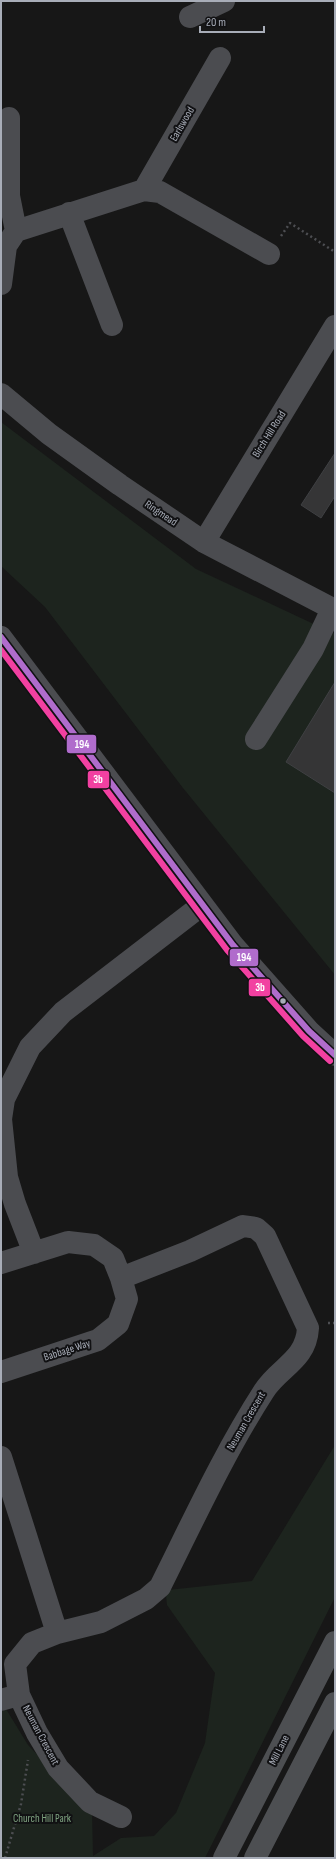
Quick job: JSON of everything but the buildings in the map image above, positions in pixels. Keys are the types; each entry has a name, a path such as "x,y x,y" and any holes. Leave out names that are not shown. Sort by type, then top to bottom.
{"main road":[{"name":"Mill Lane","path":"224,1858 335,1642"},
{"path":"255,1858 335,1704"}],"street":[{"path":"190,17 218,2"},
{"name":"Earlswood","path":"144,190 220,58"},
{"path":"9,118 9,196 16,231"},
{"path":"1,284 6,246 16,231 144,190 160,192 269,254"},
{"path":"69,213 112,325"},
{"name":"Birch Hill Road","path":"204,542 335,326"},
{"name":"Ringmead","path":"1,394 49,434 120,485 204,542 334,609"},
{"path":"256,739 313,649 334,609"},
{"path":"1,637 233,945 309,1030 335,1055"},
{"path":"34,1253 15,1204 7,1177 2,1109 30,1048 62,1012 202,905"},
{"name":"Neuman Crescent","path":"121,1278 190,1251 243,1226 256,1228 264,1236 308,1328 302,1351 265,1389 238,1433 160,1587 146,1598 101,1622 32,1642 16,1664 10,1697 38,1733 58,1768 90,1802 121,1817"},
{"name":"Babbage Way","path":"1,1263 68,1242 94,1245 113,1258 121,1278 126,1299 118,1324 98,1340 1,1372"},
{"path":"1,1457 57,1634"}],"path":[{"path":"269,254 290,223 335,252"},
{"path":"5,1858 21,1804 28,1745 38,1733"}],"green space":[{"path":"1,422 196,569 335,634 335,975 183,788 45,607 1,566"},
{"name":"Church Hill Park","path":"335,1445 335,1597 205,1858 1,1858 1,1710 6,1709 28,1745 92,1812 93,1856 121,1838 154,1836 176,1813 205,1743 215,1673 167,1605 166,1595 168,1590 252,1581"}],"transit line":[{"name":"194","path":"1,637 233,945 309,1031 335,1055"},
{"name":"3b","path":"1,650 227,950 303,1036 330,1061"}]}
